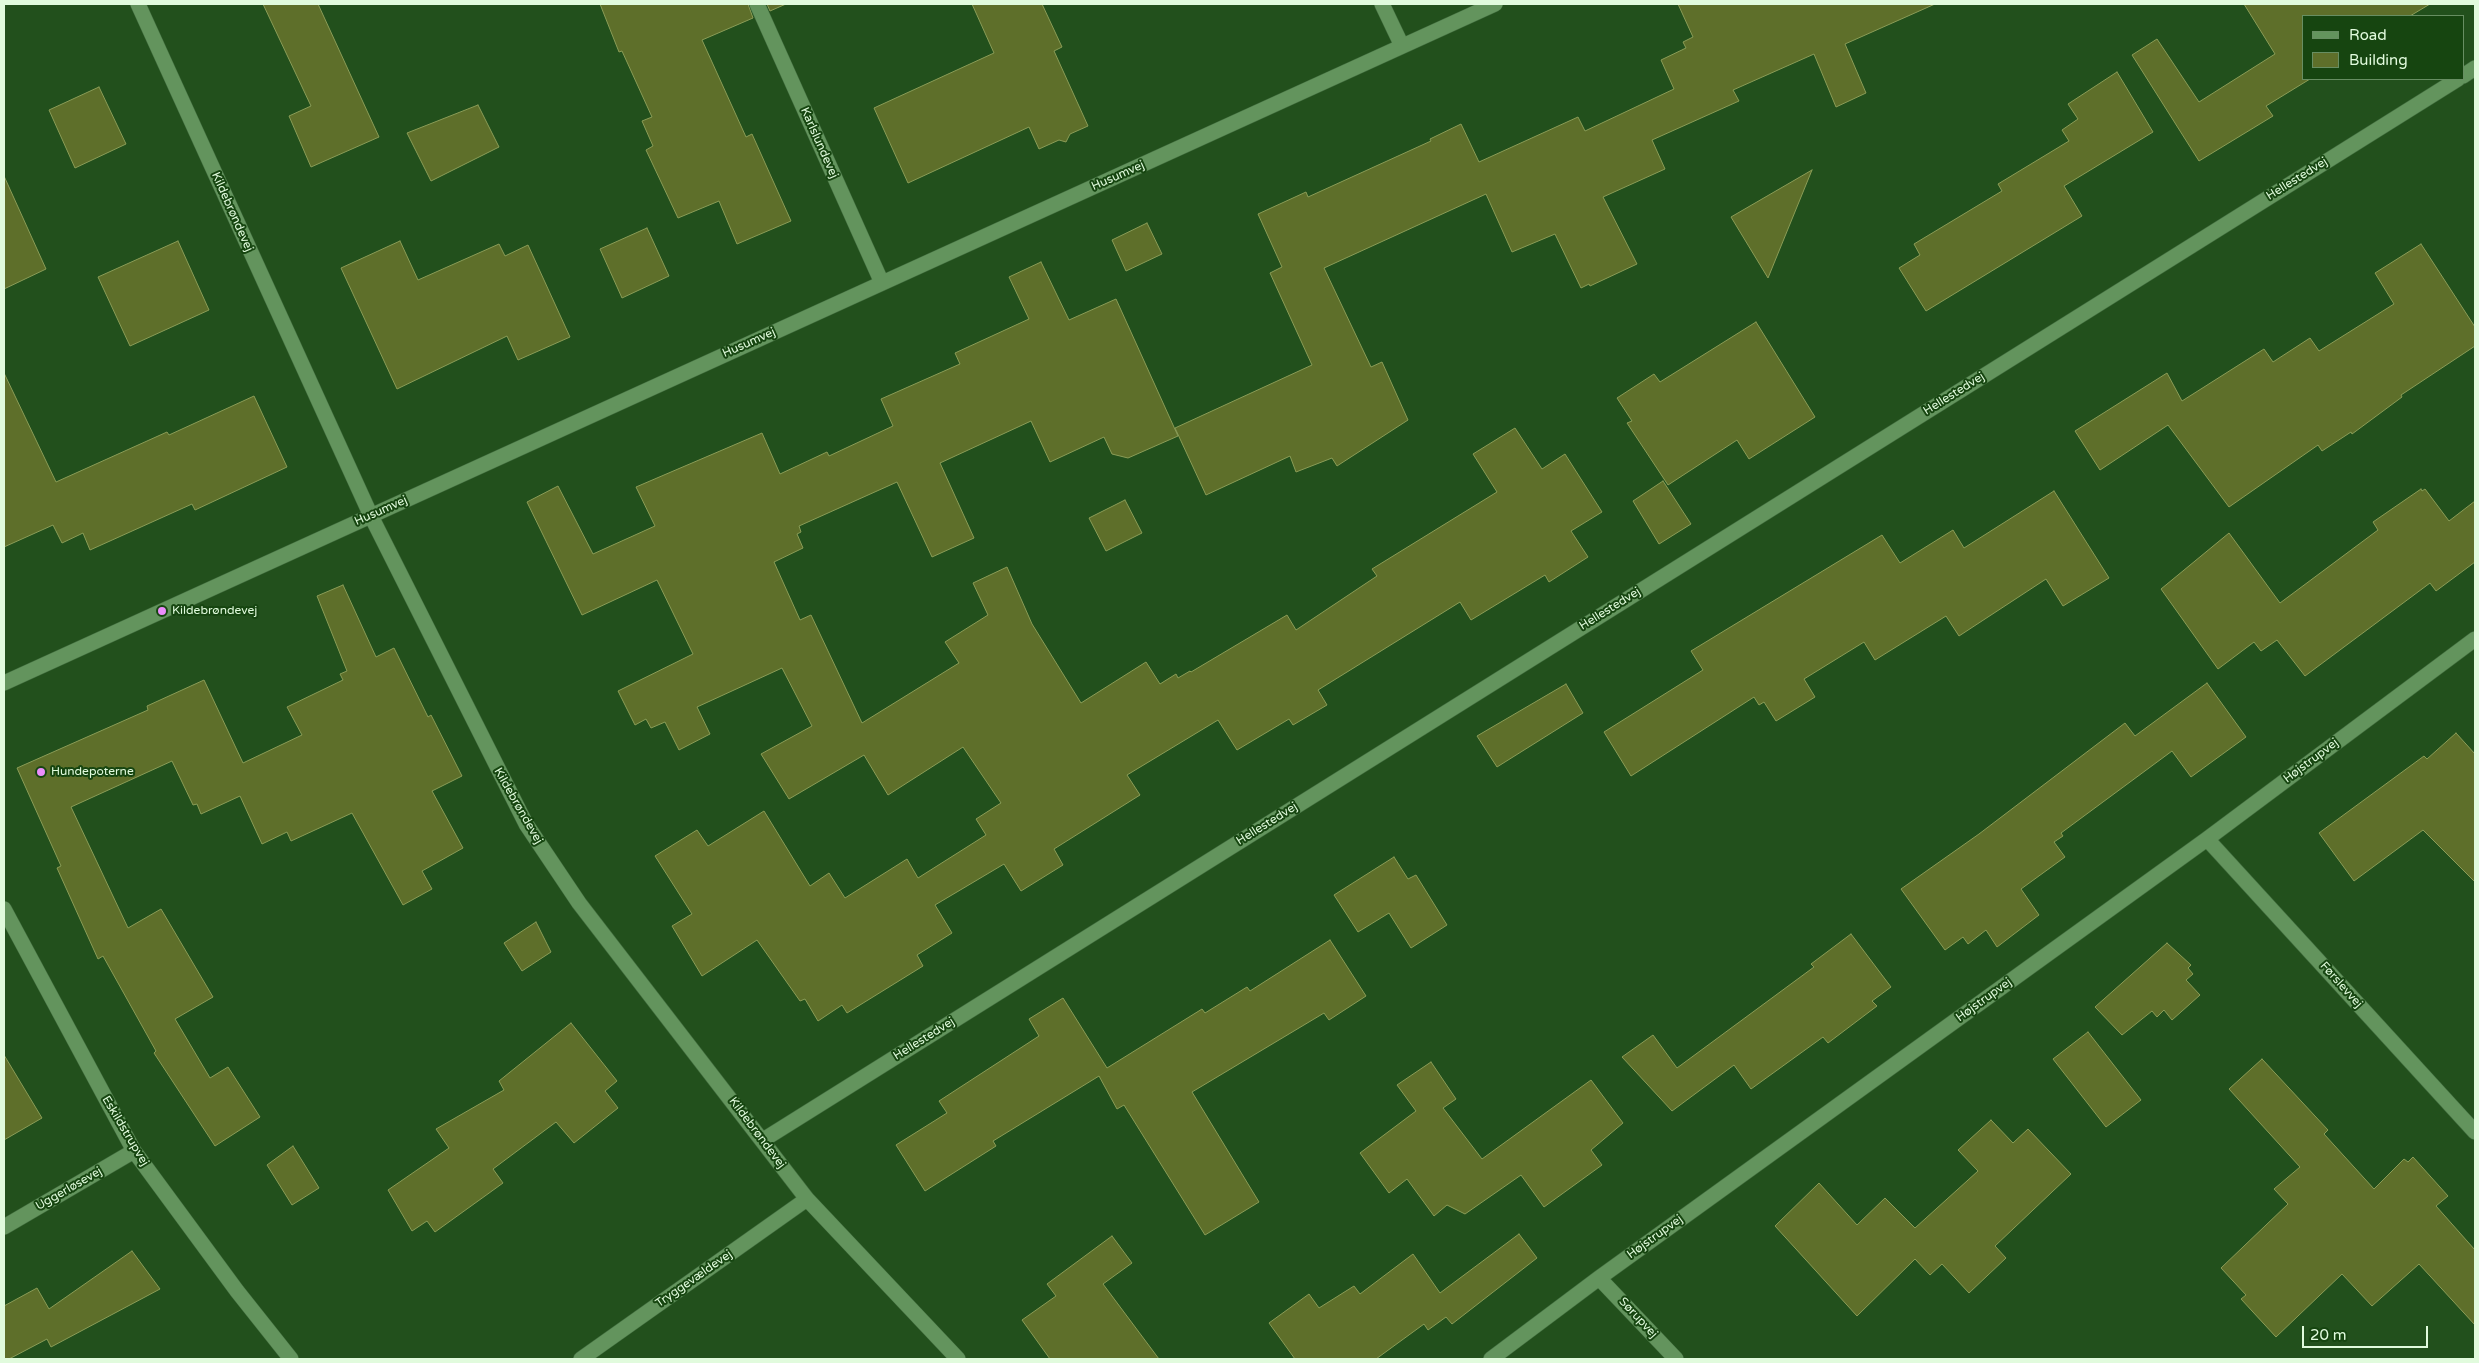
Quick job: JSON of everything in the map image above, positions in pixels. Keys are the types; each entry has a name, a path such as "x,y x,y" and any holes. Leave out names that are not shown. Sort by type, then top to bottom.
{"street":[{"name":"Kildebrøndevej","path":"138,4 371,516 526,824 579,903 807,1198 958,1359"},
{"name":"Karlslundevej","path":"756,4 882,283"},
{"path":"1382,4 1402,46"},
{"name":"Husumvej","path":"4,683 1495,4"},
{"path":"2464,75 2475,68"},
{"name":"Hellestedvej","path":"763,1140 2456,80"},
{"name":"Højstrupvej","path":"1491,1359 1599,1278 2207,839 2475,640"},
{"name":"Førslevvej","path":"2207,839 2475,1132"},
{"name":"Eskildstrupvej","path":"4,909 134,1151 237,1291 291,1359"},
{"name":"Uggerløsevej","path":"4,1227 134,1151"},
{"name":"Tryggevældevej","path":"581,1359 807,1198"},
{"name":"Sørupvej","path":"1599,1278 1676,1359"}],"building":[{"path":"263,4 318,4 379,137 311,167 289,116 311,106"},
{"path":"600,4 748,4 753,18 702,40 746,137 752,134 791,221 737,244 719,201 678,218 646,150 653,146 642,121 652,117 622,51 619,52"},
{"path":"767,4 786,4 770,11"},
{"path":"972,4 1042,4 1062,47 1054,51 1088,126 1070,134 1066,142 1059,140 1039,149 1029,127 908,183 874,108 994,53"},
{"path":"1678,4 1935,4 1845,44 1866,93 1836,107 1814,54 1733,90 1739,101 1652,140 1665,169 1603,197 1637,264 1590,286 1589,284 1581,288 1555,234 1512,252 1486,194 1324,268 1371,367 1382,362 1408,420 1337,466 1332,458 1296,472 1290,456 1206,495 1175,428 1312,365 1270,273 1282,267 1258,214 1306,192 1308,197 1431,141 1430,139 1461,124 1479,162 1578,117 1585,131 1674,89 1661,60 1686,48 1683,42 1693,37"},
{"path":"2244,4 2430,4 2412,15 2302,15 2302,80 2308,80 2266,106 2273,116 2199,161 2132,55 2157,39 2199,102 2275,54"},
{"path":"2117,72 2153,132 2064,186 2082,216 1926,311 1899,268 1920,255 1914,244 2002,191 1998,184 2069,141 2062,130 2078,119 2068,104"},
{"path":"99,87 126,144 75,168 49,110"},
{"path":"478,105 499,147 431,181 407,133"},
{"path":"1812,170 1768,278 1731,217"},
{"path":"4,176 46,269 4,289"},
{"path":"1147,223 1162,254 1126,271 1112,240"},
{"path":"647,228 669,276 622,298 600,249"},
{"path":"178,241 209,310 130,346 98,277"},
{"path":"400,241 418,280 499,244 505,256 528,245 570,337 518,360 507,336 397,389 341,268"},
{"path":"2421,244 2475,327 2475,346 2401,395 2402,397 2352,434 2351,432 2322,451 2318,445 2229,507 2168,425 2100,470 2075,431 2167,373 2182,401 2264,349 2273,362 2310,338 2319,351 2394,304 2375,273"},
{"path":"1041,262 1069,320 1116,299 1178,436 1128,458 1112,454 1104,437 1050,462 1031,421 940,463 974,538 932,557 897,482 799,526 801,532 797,534 803,548 774,562 800,620 811,615 862,723 959,663 945,642 988,615 973,583 1007,567 1032,624 1081,703 1146,662 1160,684 1176,674 1178,678 1191,672 1287,615 1296,630 1377,576 1372,569 1497,492 1473,454 1515,428 1542,469 1565,454 1602,512 1571,531 1588,557 1549,582 1545,575 1471,620 1460,602 1318,690 1327,705 1293,725 1289,719 1237,750 1218,720 1127,775 1140,795 1054,849 1063,865 1021,891 1004,864 935,905 952,933 917,955 923,966 847,1013 842,1005 818,1021 805,999 800,1001 757,940 702,976 672,926 692,914 655,856 697,830 708,846 764,811 810,886 829,873 845,898 907,859 918,878 986,835 976,819 1001,803 963,747 888,795 864,755 789,799 761,754 812,726 782,668 697,707 710,734 679,750 665,722 651,728 646,719 635,725 618,691 693,654 657,580 582,615 527,502 558,486 593,554 655,526 636,487 762,433 780,474 827,452 829,456 893,426 881,399 960,364 955,353 1029,319 1009,277"},
{"path":"1756,322 1815,417 1749,459 1737,440 1668,485 1627,423 1632,421 1617,398 1654,374 1660,382"},
{"path":"4,373 56,482 167,432 169,435 254,396 287,467 195,510 192,504 90,550 83,533 62,543 53,525 4,547"},
{"path":"1663,481 1691,524 1659,544 1633,501"},
{"path":"2421,489 2422,491 2425,489 2449,521 2475,501 2475,562 2436,591 2430,583 2305,676 2277,640 2261,651 2254,642 2218,669 2161,589 2229,533 2280,603 2378,530 2373,522"},
{"path":"2054,491 2109,578 2063,606 2046,579 1959,636 1946,616 1875,660 1864,642 1804,679 1815,697 1776,721 1764,702 1759,705 1754,697 1631,776 1604,732 1703,670 1691,651 1882,535 1900,563 1953,530 1964,548"},
{"path":"1125,500 1142,533 1106,551 1089,518"},
{"path":"343,585 376,657 394,648 428,717 431,715 462,776 432,791 463,848 422,871 432,889 403,905 352,813 291,841 287,832 262,844 240,796 201,814 197,804 193,805 172,761 71,807 128,928 161,909 213,997 175,1019 210,1078 228,1067 260,1117 215,1146 154,1053 156,1051 103,956 98,959 57,868 61,866 17,768 148,710 147,706 204,680 243,763 302,735 287,707 343,680 340,674 347,671 317,596"},
{"path":"2207,683 2246,737 2191,777 2172,751 2061,833 2063,836 2054,842 2065,857 2021,889 2039,915 1997,947 1986,930 1968,944 1963,937 1945,950 1901,889 1979,834 2125,723 2135,736"},
{"path":"1566,684 1583,713 1497,767 1477,736"},
{"path":"2456,733 2475,754 2475,882 2423,830 2354,881 2319,833 2424,756 2427,759"},
{"path":"1394,857 1408,879 1416,875 1447,925 1411,948 1389,913 1358,932 1334,895"},
{"path":"536,922 551,952 522,971 504,943"},
{"path":"1851,934 1891,987 1872,1001 1877,1006 1828,1043 1823,1037 1751,1089 1734,1065 1672,1111 1622,1057 1653,1035 1677,1068 1814,967 1811,964"},
{"path":"1330,940 1366,996 1329,1020 1324,1013 1192,1092 1259,1202 1205,1235 1124,1105 1117,1109 1099,1076 993,1141 996,1146 925,1191 896,1145 947,1113 939,1101 1039,1036 1029,1019 1063,998 1107,1068 1202,1009 1205,1013 1247,987 1250,991"},
{"path":"2167,943 2191,965 2188,968 2193,974 2186,980 2200,995 2172,1020 2164,1010 2157,1017 2152,1011 2122,1035 2095,1007"},
{"path":"571,1023 617,1081 605,1091 618,1108 574,1143 556,1122 493,1169 503,1183 435,1232 427,1221 412,1231 388,1190 449,1148 436,1129 504,1090 499,1081"},
{"path":"2088,1032 2141,1100 2106,1127 2053,1059"},
{"path":"4,1055 42,1118 4,1140"},
{"path":"2262,1059 2328,1130 2324,1134 2374,1189 2404,1159 2408,1162 2413,1157 2448,1196 2436,1206 2475,1250 2475,1325 2419,1264 2372,1306 2342,1274 2276,1337 2241,1299 2246,1295 2221,1268 2288,1204 2274,1189 2300,1167 2229,1089"},
{"path":"1431,1062 1456,1099 1443,1108 1482,1159 1591,1080 1623,1123 1591,1150 1602,1165 1544,1207 1521,1175 1465,1214 1447,1205 1434,1216 1407,1179 1389,1193 1360,1153 1416,1111 1397,1085"},
{"path":"1991,1120 2013,1143 2028,1129 2071,1174 1995,1246 2006,1258 1969,1293 1942,1264 1930,1275 1915,1259 1857,1316 1775,1226 1819,1183 1857,1225 1885,1198 1915,1228 1978,1171 1958,1150"},
{"path":"293,1146 319,1188 292,1205 267,1165"},
{"path":"1519,1234 1537,1258 1452,1324 1446,1317 1428,1330 1424,1324 1376,1359 1295,1359 1269,1323 1309,1294 1319,1308 1354,1286 1360,1294 1413,1254 1440,1293"},
{"path":"1112,1236 1132,1263 1103,1284 1159,1359 1050,1359 1022,1320 1056,1296 1047,1284"},
{"path":"132,1251 160,1289 51,1347 47,1339 9,1359 4,1359 4,1306 37,1288 49,1309"}],"place":[{"name":"Kildebrøndevej","path":"162,611"},
{"name":"Hundepoterne","path":"41,772"}]}
